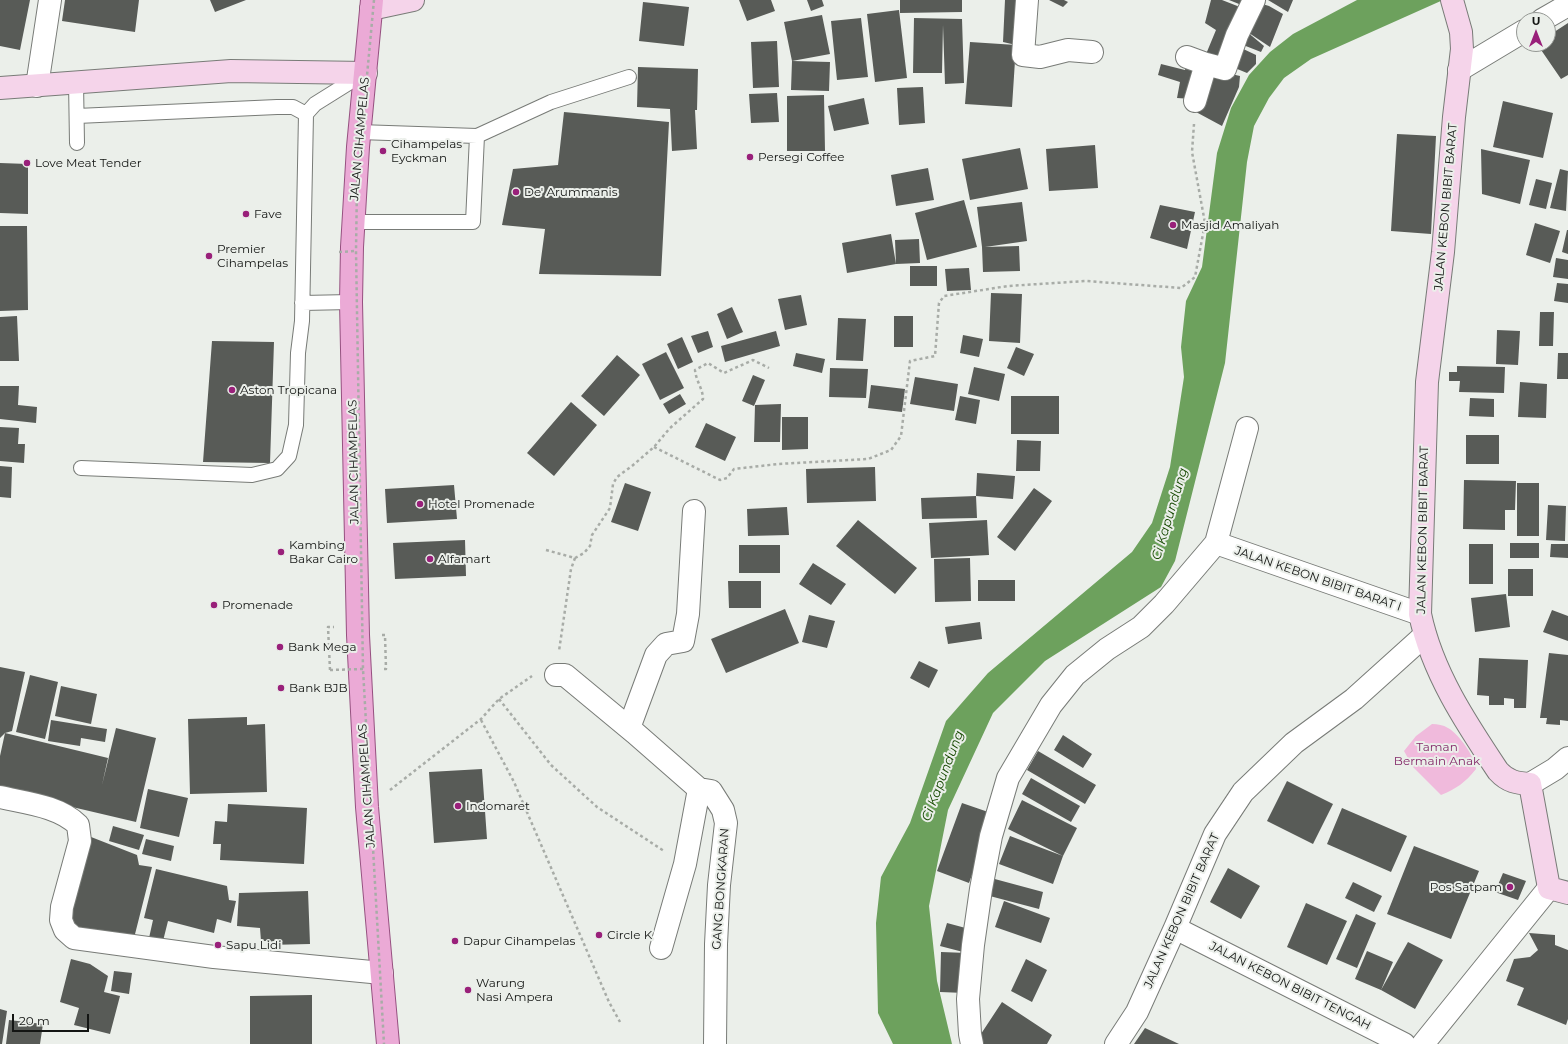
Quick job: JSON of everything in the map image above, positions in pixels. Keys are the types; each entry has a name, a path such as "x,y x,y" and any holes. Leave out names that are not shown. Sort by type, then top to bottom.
{"main road":[{"name":"JALAN CIHAMPELAS","path":"372,3 359,132 353,222 351,302 358,635 375,801 382,974 388,1044"}],"street":[{"path":"37,86 50,0"},
{"path":"372,3 413,0"},
{"path":"1027,0 1023,55 1040,57 1068,50 1092,52"},
{"path":"1196,101 1196,60 1225,69 1237,35 1254,0"},
{"name":"JALAN KEBON BIBIT BARAT","path":"1116,1044 1137,1012 1176,928 1215,834 1243,792 1294,743 1354,699 1422,624 1427,382 1444,244 1461,32 1453,2"},
{"path":"1556,12 1568,5"},
{"path":"1459,70 1516,36"},
{"path":"0,88 231,71 366,73"},
{"path":"972,1044 968,999 973,945 981,889 990,844 1008,778 1047,711 1075,675 1107,649 1140,627 1164,604 1216,544 1247,428"},
{"path":"629,728 656,655 666,644 683,641 688,614 694,511"},
{"name":"JALAN KEBON BIBIT BARAT I","path":"1216,544 1422,624"},
{"path":"1422,624 1458,710 1498,772 1505,779 1516,783 1530,784 1555,769 1568,758"},
{"name":"GANG BONGKARAN","path":"556,675 565,675 699,789 711,791 723,810 726,823 718,900 715,1044"},
{"path":"1424,1044 1558,891 1530,784"},
{"path":"660,948 685,864 699,789"},
{"path":"0,797 53,809 71,818 78,825 80,840 62,907 61,920 65,930 74,938 214,957 382,974"},
{"name":"JALAN KEBON BIBIT TENGAH","path":"1176,928 1404,1044"}],"lane":[{"path":"81,468 252,475 277,469 289,456 296,425 302,303 306,114 315,104 366,73"},
{"path":"359,132 477,136 551,102 629,77"},
{"path":"76,82 77,143"},
{"path":"77,116 277,107 293,108 306,114"},
{"path":"353,222 473,222 477,136"},
{"path":"302,303 351,302"}],"path":[{"path":"372,3 357,184 356,251 363,669 384,1044"},
{"path":"654,447 720,480 727,478 734,469 778,464 868,459 891,450 901,436 910,361 935,356 939,303 944,296 1008,286 1086,281 1181,288 1195,277 1205,222 1192,152 1196,101"},
{"path":"338,252 356,251"},
{"path":"375,801 481,720 499,699 531,676 541,673 556,675 571,569 575,558 584,553 590,546 592,535 610,508 613,484 617,477 654,447 670,428 703,399 703,393 695,380 695,370 708,363 724,373 753,360 769,368"},
{"path":"546,550 575,558"},
{"path":"328,627 330,670 363,669"},
{"path":"499,699 552,765 597,807 685,864"},
{"path":"481,720 514,782 609,1002 620,1022"}],"green space":[{"name":"Taman Bermain Anak","path":"1432,724 1444,726 1457,735 1470,752 1476,769 1460,785 1441,795 1413,767 1404,751 1416,736"}],"water":[{"name":"Ci Kapundung","path":"1357,0 1443,0 1311,59 1284,78 1269,98 1254,126 1247,162 1225,363 1175,561 1161,587 1045,661 993,713 948,810 929,906 937,981 952,1044 893,1044 878,1013 876,923 881,877 910,823 946,721 988,673 1132,552 1152,523 1170,467 1184,377 1181,347 1186,301 1202,267 1217,153 1231,108 1249,75 1270,52 1293,34"}],"building":[{"path":"0,0 30,0 20,50 0,46"},
{"path":"65,0 139,0 135,32 62,21"},
{"path":"210,0 246,0 215,12"},
{"path":"739,0 771,0 775,11 747,21"},
{"path":"807,0 822,0 824,6 811,11"},
{"path":"900,0 962,0 962,12 900,13"},
{"path":"1005,0 1024,0 1016,45 1003,42"},
{"path":"1049,0 1064,0 1068,2 1063,7"},
{"path":"1211,0 1222,0 1245,9 1222,64 1204,59 1216,30 1205,23"},
{"path":"1229,0 1247,0 1244,6"},
{"path":"1268,0 1293,0 1288,12"},
{"path":"643,2 689,7 684,46 639,41"},
{"path":"1256,2 1269,6 1283,14 1270,47 1246,31 1264,46 1261,52 1238,43"},
{"path":"899,10 907,78 875,82 867,14"},
{"path":"822,15 830,54 792,61 784,22"},
{"path":"861,18 868,77 837,80 831,21"},
{"path":"914,18 962,19 964,83 945,84 943,25 942,73 913,73"},
{"path":"1568,23 1568,75 1561,79 1542,52 1556,52 1556,31"},
{"path":"777,41 779,87 753,88 751,42"},
{"path":"970,42 1016,45 1012,107 965,104"},
{"path":"1237,46 1256,55 1256,64 1247,73 1230,66"},
{"path":"792,61 830,62 829,91 791,90"},
{"path":"1187,62 1201,66 1192,99 1177,98 1180,82 1158,75 1161,64 1185,70"},
{"path":"638,67 698,69 697,110 695,110 697,149 672,151 670,109 637,107"},
{"path":"1209,69 1240,76 1239,87 1222,126 1196,112"},
{"path":"923,87 925,123 899,125 897,88"},
{"path":"777,93 779,122 751,123 749,94"},
{"path":"824,95 825,151 787,151 787,96"},
{"path":"864,98 869,124 834,131 828,106"},
{"path":"1503,101 1553,113 1543,158 1493,147"},
{"path":"564,112 669,122 661,276 539,274 545,229 502,225 513,169 558,165"},
{"path":"1397,134 1436,136 1431,234 1391,231"},
{"path":"1095,145 1098,188 1049,191 1046,149"},
{"path":"1020,148 1028,189 970,200 962,159"},
{"path":"1481,149 1530,160 1520,204 1482,194"},
{"path":"0,163 28,164 28,214 0,213"},
{"path":"928,168 934,200 896,206 891,175"},
{"path":"1560,169 1568,171 1566,211 1550,208"},
{"path":"1536,179 1552,183 1546,209 1529,205"},
{"path":"964,200 977,247 927,260 915,213"},
{"path":"1022,202 1027,241 985,247 1019,246 1020,271 983,272 982,247 977,207"},
{"name":"Masjid Amaliyah","path":"1160,205 1195,212 1187,249 1150,238"},
{"path":"1535,223 1560,231 1550,263 1526,255"},
{"path":"0,226 27,226 28,310 0,311"},
{"path":"1568,230 1568,254 1562,252"},
{"path":"891,234 896,264 847,273 842,243"},
{"path":"919,239 920,263 896,264 895,240"},
{"path":"1556,258 1568,260 1568,279 1553,277"},
{"path":"910,266 937,266 937,286 910,286"},
{"path":"969,268 971,290 947,291 945,269"},
{"path":"1557,283 1568,284 1568,303 1554,301"},
{"path":"991,293 1022,294 1020,343 989,341"},
{"path":"801,295 807,325 785,330 778,299"},
{"path":"732,307 743,332 727,339 717,314"},
{"path":"1540,312 1554,312 1553,346 1539,346"},
{"path":"17,316 19,361 0,361 0,317"},
{"path":"894,316 913,316 913,347 894,347"},
{"path":"838,318 866,319 863,361 836,360"},
{"path":"1497,330 1520,331 1518,365 1496,364"},
{"path":"708,331 713,347 698,353 691,336"},
{"path":"776,331 780,346 725,362 721,346"},
{"path":"963,335 983,339 979,357 960,353"},
{"path":"682,337 693,362 678,369 667,344"},
{"path":"212,341 274,342 270,463 203,462"},
{"path":"1016,347 1034,354 1024,376 1007,368"},
{"path":"666,352 684,388 660,400 642,364"},
{"path":"796,353 825,359 822,373 793,366"},
{"path":"1558,353 1568,353 1568,379 1557,379"},
{"path":"617,355 640,375 604,416 581,396"},
{"path":"1457,366 1505,367 1504,393 1459,392 1460,381 1449,381 1449,372 1457,372"},
{"path":"974,367 1005,374 999,401 968,394"},
{"path":"830,368 868,369 866,398 829,397"},
{"path":"753,375 765,380 754,406 742,401"},
{"path":"915,377 958,384 954,411 910,404"},
{"path":"1520,382 1547,384 1546,418 1518,417"},
{"path":"871,385 905,389 902,412 868,408"},
{"path":"0,386 19,386 18,405 37,407 36,423 0,419"},
{"path":"680,394 686,404 669,414 663,404"},
{"path":"960,396 980,400 976,424 955,420"},
{"path":"1011,396 1059,396 1059,434 1011,434"},
{"path":"1470,398 1494,399 1494,417 1469,416"},
{"path":"571,402 597,425 554,476 527,453"},
{"path":"781,404 780,442 754,442 755,405"},
{"path":"782,417 808,417 808,449 782,450"},
{"path":"706,423 736,437 725,461 695,447"},
{"path":"0,427 19,428 18,444 25,444 24,463 0,461"},
{"path":"1466,435 1499,435 1499,464 1466,464"},
{"path":"1017,440 1041,441 1040,471 1016,471"},
{"path":"0,466 12,467 11,498 0,497"},
{"path":"875,467 876,501 807,503 806,469"},
{"path":"977,473 1015,476 1013,499 976,496"},
{"path":"1464,480 1516,481 1515,510 1505,510 1505,530 1463,529"},
{"path":"625,483 651,492 638,531 611,522"},
{"path":"1517,483 1539,483 1539,536 1517,536"},
{"name":"Hotel Promenade","path":"454,485 457,519 387,523 385,489"},
{"path":"1034,488 1052,501 1015,551 997,537"},
{"path":"976,496 977,518 922,519 921,498"},
{"path":"1548,505 1566,506 1565,541 1546,540"},
{"path":"787,507 789,535 748,536 747,509"},
{"path":"858,520 917,568 895,594 836,546"},
{"path":"987,520 989,555 931,558 929,523"},
{"name":"Alfamart","path":"465,540 466,576 395,579 393,543"},
{"path":"1510,543 1539,543 1539,558 1510,558"},
{"path":"1469,544 1493,544 1493,584 1469,584"},
{"path":"1551,544 1568,544 1568,558 1550,557"},
{"path":"739,545 780,545 780,573 739,573"},
{"path":"970,558 971,601 935,602 934,559"},
{"path":"813,563 846,584 831,605 799,584"},
{"path":"1508,569 1533,569 1533,596 1508,596"},
{"path":"978,580 1015,580 1015,601 978,601"},
{"path":"728,581 761,581 761,608 729,608"},
{"path":"1506,594 1510,627 1475,632 1471,598"},
{"path":"785,609 799,643 726,673 711,639"},
{"path":"1552,610 1568,616 1568,641 1543,632"},
{"path":"809,615 835,621 827,648 802,642"},
{"path":"980,622 982,639 948,644 945,627"},
{"path":"1549,653 1568,655 1568,721 1560,720 1560,725 1546,724 1547,718 1540,718"},
{"path":"1479,658 1528,660 1526,708 1514,708 1514,699 1504,698 1504,705 1489,705 1489,696 1477,695"},
{"path":"919,661 938,670 929,688 910,678"},
{"path":"0,667 25,672 12,731 5,733 0,738"},
{"path":"30,675 58,682 45,739 16,732"},
{"path":"61,686 97,694 91,724 55,716"},
{"path":"247,717 247,725 265,724 267,792 190,794 188,719"},
{"path":"51,720 107,729 105,742 81,738 80,746 48,741"},
{"path":"116,728 156,738 136,822 0,790 0,756 5,733 108,758 102,785"},
{"path":"1063,735 1092,754 1083,768 1054,750"},
{"path":"1038,751 1096,785 1085,804 1027,770"},
{"name":"Indomaret","path":"482,769 487,839 434,843 429,772"},
{"path":"1031,778 1080,806 1071,822 1022,794"},
{"path":"1287,781 1333,804 1313,844 1267,821"},
{"path":"148,789 188,798 179,837 140,828"},
{"path":"1022,800 1077,828 1063,856 1008,829"},
{"path":"962,803 994,814 969,883 937,871"},
{"path":"228,804 307,808 304,864 220,860 221,844 213,844 215,821 227,822"},
{"path":"1342,808 1407,836 1391,872 1327,844"},
{"path":"113,826 144,835 139,850 109,841"},
{"path":"86,835 137,855 139,865 152,867 133,942 66,924"},
{"path":"1010,836 1063,856 1053,884 999,864"},
{"path":"146,839 174,846 171,861 142,854"},
{"path":"1414,846 1479,871 1451,939 1387,914"},
{"path":"1228,868 1260,886 1241,919 1210,902"},
{"path":"156,869 227,886 229,900 236,901 231,923 217,919 214,933 168,921 163,941 149,938 153,920 144,918"},
{"name":"Pos Satpam","path":"1503,873 1526,881 1518,900 1495,892"},
{"path":"991,878 1043,892 1039,909 986,895"},
{"path":"1353,882 1382,896 1374,912 1345,898"},
{"path":"308,891 310,944 268,945 267,941 261,941 260,928 237,926 239,893"},
{"path":"1004,901 1050,918 1041,943 995,927"},
{"path":"1306,903 1347,921 1327,965 1287,947"},
{"path":"1356,914 1376,923 1357,968 1336,959"},
{"path":"947,923 973,930 967,953 940,946"},
{"path":"1529,933 1555,935 1555,945 1568,950 1568,1019 1566,1025 1517,1005 1524,988 1506,981 1514,959 1530,957 1538,950"},
{"path":"1408,942 1443,960 1415,1009 1381,990"},
{"path":"1367,951 1393,962 1381,990 1355,979"},
{"path":"941,952 967,953 965,993 940,992"},
{"path":"71,959 90,964 108,976 104,992 120,996 110,1034 74,1025 79,1008 60,1002"},
{"path":"1026,959 1047,970 1032,1002 1011,991"},
{"path":"114,971 132,973 129,994 111,991"},
{"path":"312,995 312,1044 250,1044 250,996"},
{"path":"1002,1002 1052,1035 1047,1044 983,1044 977,1040"},
{"path":"0,1009 7,1011 2,1044 0,1044"},
{"path":"9,1020 43,1024 40,1044 6,1044"},
{"path":"1145,1028 1179,1044 1134,1044"}],"place":[{"name":"Cihampelas Eyckman","path":"383,151"},
{"name":"Persegi Coffee","path":"750,157"},
{"name":"Love Meat Tender","path":"27,163"},
{"name":"De' Arummanis","path":"516,192"},
{"name":"Fave","path":"246,214"},
{"name":"Masjid Amaliyah","path":"1173,225"},
{"name":"Premier Cihampelas","path":"209,256"},
{"name":"Aston Tropicana","path":"232,390"},
{"name":"Hotel Promenade","path":"420,504"},
{"name":"Kambing Bakar Cairo","path":"281,552"},
{"name":"Alfamart","path":"430,559"},
{"name":"Promenade","path":"214,605"},
{"name":"Bank Mega","path":"280,647"},
{"name":"Bank BJB","path":"281,688"},
{"name":"Indomaret","path":"458,806"},
{"name":"Pos Satpam","path":"1510,887"},
{"name":"Circle K","path":"599,935"},
{"name":"Dapur Cihampelas","path":"455,941"},
{"name":"Sapu Lidi","path":"218,945"},
{"name":"Warung Nasi Ampera","path":"468,990"}]}
